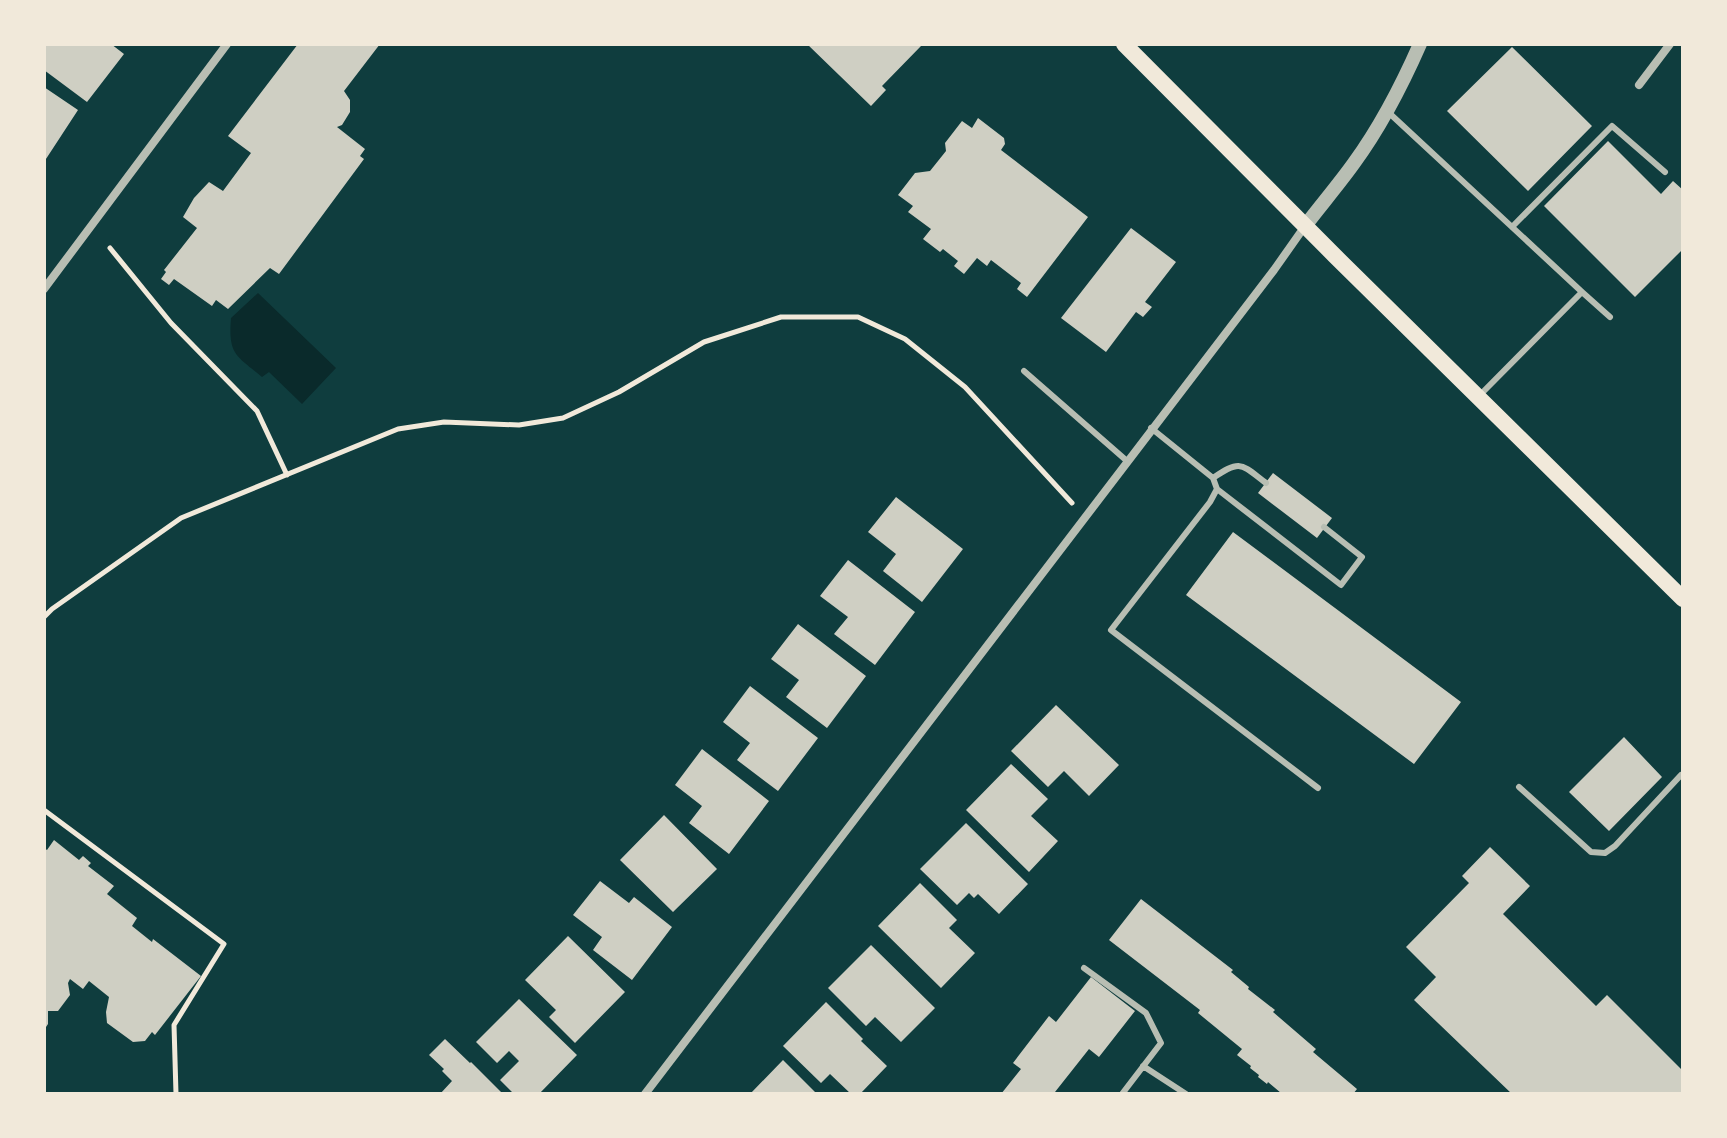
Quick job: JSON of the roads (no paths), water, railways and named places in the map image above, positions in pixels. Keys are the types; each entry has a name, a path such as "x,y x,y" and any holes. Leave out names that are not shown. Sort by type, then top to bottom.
{"main road":[{"path":"1124,44 1683,599"}],"street":[{"path":"44,289 227,44"},
{"path":"645,1094 1354,163 1387,111 1420,44"},
{"path":"1639,85 1670,44"}],"lane":[{"path":"1387,111 1610,317"},
{"path":"1512,227 1612,126 1665,172"},
{"path":"1478,397 1582,292"},
{"path":"1024,371 1127,461"},
{"path":"1151,428 1213,478 1217,489 1341,585 1362,557 1324,527"},
{"path":"1213,478 1236,465 1244,466 1266,483"},
{"path":"1217,489 1111,630 1318,788"},
{"path":"1519,787 1591,852 1605,853 1681,775"},
{"path":"1084,968 1146,1013 1161,1043 1122,1094"},
{"path":"1143,1066 1186,1094"}],"water":[{"path":"258,293 336,368 302,404 269,372 262,377 246,364 233,347 231,318"}]}
